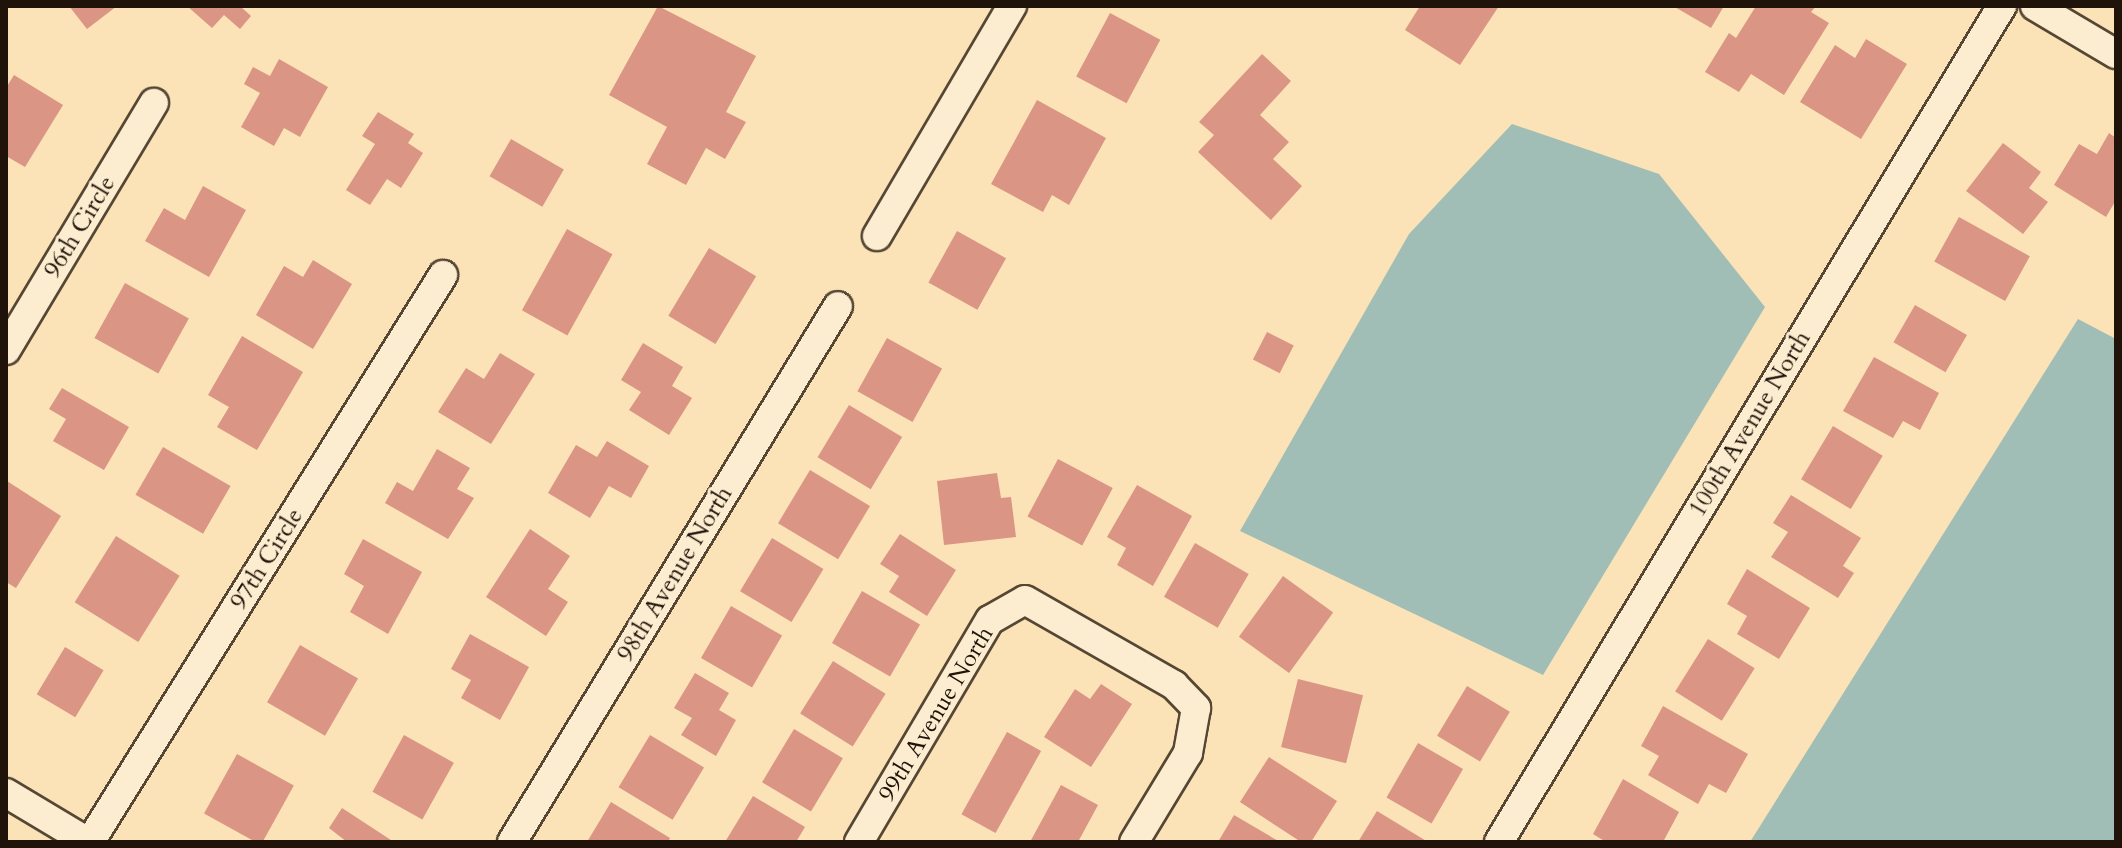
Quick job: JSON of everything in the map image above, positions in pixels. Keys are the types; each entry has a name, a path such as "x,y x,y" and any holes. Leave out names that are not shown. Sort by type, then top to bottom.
{"street":[{"path":"877,236 1012,6"},
{"name":"100th Avenue North","path":"1499,842 2002,6"},
{"path":"2035,6 2116,54"},
{"name":"96th Circle","path":"6,350 154,103"},
{"name":"97th Circle","path":"89,842 443,275"},
{"name":"98th Avenue North","path":"512,842 838,306"},
{"name":"99th Avenue North","path":"859,842 990,620 1025,600 1174,685 1196,708 1188,753 1134,842"},
{"path":"6,793 89,842"}],"water":[{"path":"1512,124 1659,174 1765,307 1543,675 1240,531 1409,234"},
{"path":"2078,319 2116,339 2116,842 1750,842"}],"building":[{"path":"69,6 117,6 87,29"},
{"path":"187,6 240,6 251,16 240,29 224,15 212,28"},
{"path":"658,6 756,56 726,112 746,122 725,159 706,148 686,185 647,164 667,127 609,95"},
{"path":"1420,6 1499,6 1460,65 1405,30"},
{"path":"1673,6 1724,6 1711,28"},
{"path":"1756,6 1816,6 1811,12 1829,23 1784,95 1751,74 1739,92 1705,72 1729,33 1736,38"},
{"path":"1110,13 1160,40 1127,103 1076,77"},
{"path":"1866,39 1907,64 1861,139 1800,102 1835,45 1855,58"},
{"path":"1262,54 1291,81 1260,115 1289,142 1273,159 1302,186 1271,220 1198,152 1214,135 1199,122"},
{"path":"279,59 328,87 300,137 284,128 274,146 241,127 260,93 244,84 253,67 270,76"},
{"path":"14,75 63,105 25,167 6,156 6,88"},
{"path":"1037,100 1106,138 1069,205 1052,195 1043,212 991,184"},
{"path":"378,112 414,134 408,143 423,153 401,188 387,179 370,205 346,190 375,144 362,136"},
{"path":"2109,133 2116,138 2116,200 2106,217 2054,185 2079,144 2097,154"},
{"path":"511,139 564,170 542,207 490,176"},
{"path":"2003,143 2041,172 2029,188 2048,202 2023,234 1966,191"},
{"path":"203,186 246,210 209,277 145,241 164,208 185,220"},
{"path":"1959,217 2030,256 2005,301 1934,262"},
{"path":"567,229 612,254 567,336 522,310"},
{"path":"957,231 1006,258 977,310 928,283"},
{"path":"709,248 756,276 715,344 668,316"},
{"path":"313,260 352,284 313,349 256,315 284,266 303,277"},
{"path":"125,283 189,318 158,373 94,338"},
{"path":"1915,305 1967,335 1945,372 1894,342"},
{"path":"1267,332 1294,346 1280,373 1253,360"},
{"path":"242,336 303,372 257,450 217,427 229,407 208,395"},
{"path":"887,338 942,369 913,422 857,391"},
{"path":"643,343 683,367 672,386 692,398 669,435 629,410 641,392 621,380"},
{"path":"500,353 535,374 491,444 438,412 466,368 484,379"},
{"path":"1874,357 1939,393 1920,430 1903,421 1893,438 1843,411"},
{"path":"62,388 129,427 104,470 53,441 66,419 49,409"},
{"path":"849,405 902,437 871,489 818,457"},
{"path":"1833,426 1883,456 1851,509 1801,479"},
{"path":"607,441 649,466 631,498 609,486 590,518 548,493 576,445 597,457"},
{"path":"163,447 231,486 203,534 136,495"},
{"path":"437,449 470,468 457,489 474,498 448,539 385,503 397,482 413,491"},
{"path":"1058,459 1113,488 1082,545 1027,516"},
{"path":"810,470 870,506 838,559 778,523"},
{"path":"997,473 1001,498 1011,497 1016,537 944,545 937,481"},
{"path":"7,481 61,516 16,588 6,582"},
{"path":"1137,485 1192,516 1153,586 1117,565 1126,548 1107,537"},
{"path":"1791,495 1861,538 1843,566 1854,573 1838,598 1771,557 1788,532 1773,523"},
{"path":"530,529 570,556 548,589 568,602 546,636 486,597"},
{"path":"900,534 956,570 927,616 889,592 899,576 880,564"},
{"path":"116,536 180,576 138,642 75,602"},
{"path":"772,538 823,569 791,622 740,591"},
{"path":"363,539 422,572 388,634 350,612 364,586 344,574"},
{"path":"1195,543 1249,574 1218,628 1164,597"},
{"path":"1747,569 1810,608 1779,659 1737,634 1747,616 1727,604"},
{"path":"1283,576 1333,612 1289,673 1239,637"},
{"path":"862,591 920,624 890,676 832,643"},
{"path":"731,606 782,636 752,687 701,658"},
{"path":"470,634 529,667 500,720 461,698 471,680 451,669"},
{"path":"1708,639 1755,668 1722,721 1675,692"},
{"path":"300,645 358,678 325,736 267,702"},
{"path":"65,647 104,670 75,717 37,694"},
{"path":"833,661 886,694 853,746 800,714"},
{"path":"695,673 729,693 719,710 736,720 716,756 681,735 692,718 674,708"},
{"path":"1298,679 1363,695 1346,763 1281,747"},
{"path":"1101,684 1132,704 1091,767 1044,737 1075,689 1090,699"},
{"path":"1467,686 1510,712 1480,761 1437,736"},
{"path":"1663,706 1748,754 1726,793 1709,784 1698,804 1648,775 1659,756 1641,746"},
{"path":"794,729 843,758 811,812 762,782"},
{"path":"1007,732 1041,751 996,833 961,814"},
{"path":"404,735 454,763 422,819 372,792"},
{"path":"650,735 704,767 673,820 619,787"},
{"path":"1418,743 1463,769 1432,824 1386,798"},
{"path":"237,754 294,786 263,842 255,842 204,813"},
{"path":"1269,757 1337,801 1311,842 1301,842 1240,802"},
{"path":"1623,779 1679,812 1663,842 1606,842 1593,834"},
{"path":"1061,785 1098,805 1078,842 1030,842"},
{"path":"753,796 805,827 796,842 725,842"},
{"path":"611,802 670,838 668,842 587,842"},
{"path":"342,808 394,842 347,842 329,828"},
{"path":"1377,811 1428,842 1358,842"},
{"path":"1234,815 1280,842 1218,842"}]}
